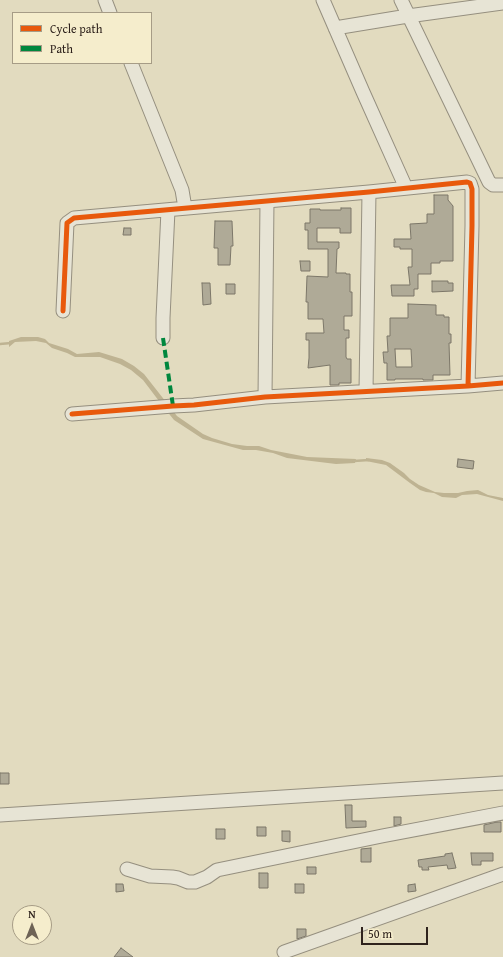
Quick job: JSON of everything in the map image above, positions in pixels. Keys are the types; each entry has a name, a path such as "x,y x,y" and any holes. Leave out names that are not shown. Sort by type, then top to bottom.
{"street":[{"path":"105,0 110,12"},
{"path":"323,0 406,188"},
{"path":"401,0 489,182 493,185 503,185"},
{"path":"335,28 503,3"},
{"path":"131,64 182,190 185,208"},
{"path":"63,310 67,223 74,218 470,182 472,226 468,386"},
{"path":"366,391 369,192"},
{"path":"265,397 267,201"},
{"path":"163,338 168,210"},
{"path":"72,414 194,405 265,397 503,383"},
{"path":"0,815 503,783"},
{"path":"128,869 150,876 178,878 188,882 195,882 218,870 503,813"},
{"path":"284,952 503,874"}],"shaded area":[{"path":"21,337 38,337 45,339 49,343 68,349 77,354 99,352 122,359 144,374 177,416 203,434 212,438 232,444 259,446 271,450 307,457 356,459 355,463 336,464 287,458 273,453 256,450 243,450 203,439 174,420 143,380 131,370 120,364 100,357 75,357 52,348 46,343 36,341 15,342 9,347 9,341"},
{"path":"366,458 382,460 390,463 419,485 435,492 458,493 478,490 488,495 503,498 503,501 477,494 462,495 456,498 442,497 434,493 426,492 420,490 386,465 366,461"}],"building":[{"path":"434,195 448,195 448,200 453,206 453,261 431,263 431,274 418,274 418,289 414,289 414,296 392,296 391,285 410,285 408,267 412,267 412,249 400,249 400,247 394,247 394,239 411,239 410,224 427,223 427,214 434,214"},
{"path":"341,208 351,208 351,233 340,233 340,228 317,228 317,242 339,242 339,248 337,249 336,273 350,274 350,292 352,292 352,316 344,316 344,330 349,330 349,338 346,338 346,357 347,359 351,359 351,383 330,385 330,365 308,368 309,340 306,340 306,333 324,333 323,319 308,319 308,302 306,302 307,276 328,277 328,249 308,249 308,230 305,230 305,223 310,223 310,209 341,210"},
{"path":"215,221 232,221 233,246 231,246 230,265 218,265 218,248 214,248"},
{"path":"124,228 131,228 131,235 123,235"},
{"path":"300,261 310,261 310,271 301,271"},
{"path":"432,281 448,281 448,283 453,283 453,291 432,292"},
{"path":"202,283 210,283 211,304 203,305"},
{"path":"226,284 235,284 235,294 226,294"},
{"path":"408,304 436,305 436,315 444,315 444,317 449,317 449,334 451,334 451,343 449,343 450,375 433,375 433,380 387,380 387,363 384,363 383,352 388,352 387,336 390,336 390,318 408,318","holes":["395,349 411,349 412,367 396,367"]},
{"path":"458,459 474,461 473,469 457,467"},
{"path":"0,773 9,773 9,784 0,784"},
{"path":"345,805 352,805 352,821 366,821 366,827 346,828"},
{"path":"394,817 401,817 401,824 394,826"},
{"path":"501,822 501,832 484,832 484,825"},
{"path":"257,827 266,827 266,836 257,836"},
{"path":"216,829 225,829 225,839 216,839"},
{"path":"282,831 290,831 290,842 282,841"},
{"path":"371,848 371,862 361,862 361,849"},
{"path":"452,853 456,868 448,869 447,865 428,867 429,870 422,870 422,867 419,867 418,860 445,856 445,854"},
{"path":"471,853 493,853 493,861 481,861 481,865 472,865"},
{"path":"307,867 316,867 316,874 307,874"},
{"path":"259,873 268,873 268,888 259,888"},
{"path":"116,884 123,884 124,891 116,892"},
{"path":"295,884 304,884 304,893 295,893"},
{"path":"415,884 416,891 408,892 408,885"},
{"path":"297,929 306,929 306,936 297,939"},
{"path":"121,948 133,957 114,957"}],"waterway":[{"path":"0,344 11,343"},
{"path":"354,461 369,460"}],"marked path":[{"path":"163,338 173,406"}],"cycle path":[{"path":"63,311 67,223 74,218 467,182 470,183 472,189 468,386"},
{"path":"72,414 194,405 265,397 503,383"}]}
